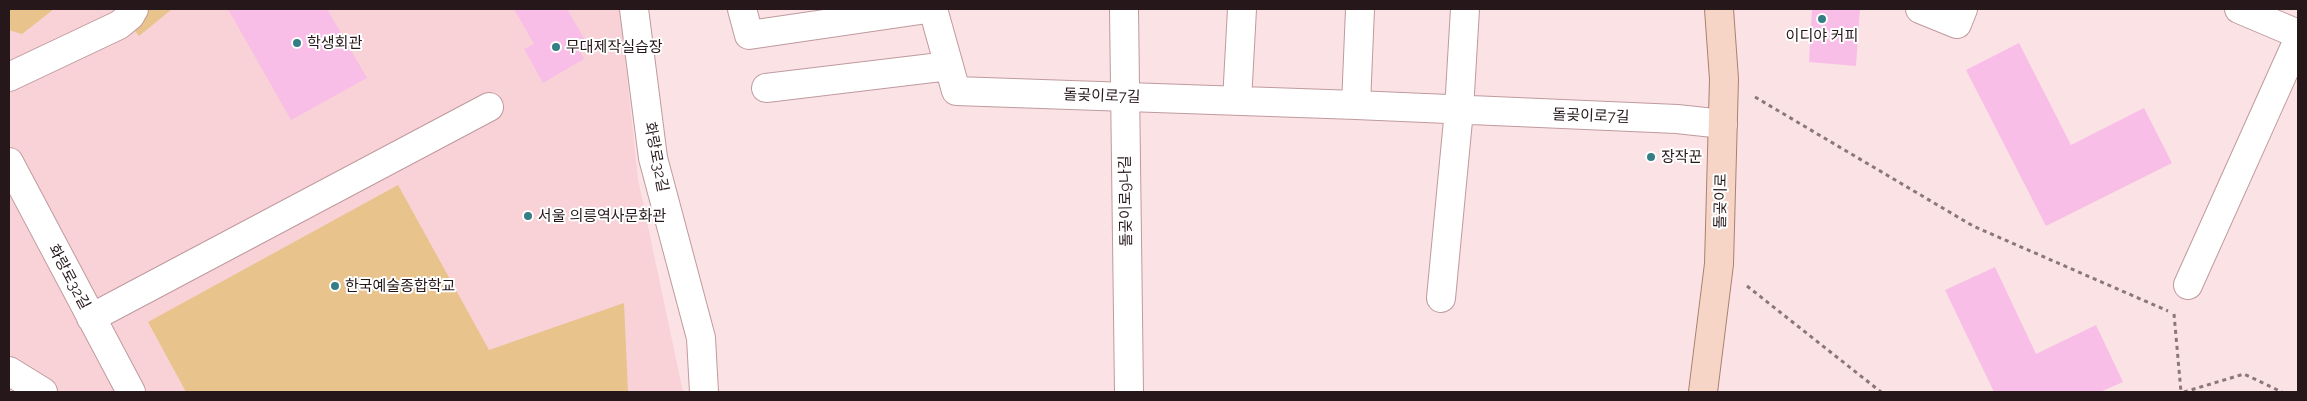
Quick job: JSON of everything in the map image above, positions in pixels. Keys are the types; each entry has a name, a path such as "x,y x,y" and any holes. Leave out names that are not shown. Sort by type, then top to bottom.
{"main road":[{"name":"돌곶이로","path":"1703,392 1719,264 1724,79 1719,9"}],"street":[{"path":"9,78 119,25 130,16 134,9"},
{"name":"화랑로32길","path":"634,9 653,158 701,338 704,392"},
{"path":"742,9 749,35 927,9"},
{"path":"766,88 949,66 933,9"},
{"name":"돌곶이로9나길","path":"1124,9 1129,392"},
{"path":"1237,101 1242,9"},
{"path":"1356,105 1360,9"},
{"path":"1441,298 1459,110 1464,9"},
{"path":"1920,9 1957,24 1963,9"},
{"path":"2239,9 2298,34"},
{"path":"2188,285 2298,40"},
{"name":"돌곶이로7길","path":"949,66 956,91 1356,105 1677,119 1723,124"},
{"path":"91,318 490,107"},
{"name":"화랑로32길","path":"9,162 131,392"},
{"path":"9,372 43,392"}],"path":[{"path":"1724,79 1973,226 2175,314 2182,392 2244,374 2282,392"},
{"path":"1719,264 1881,392"}],"shaded area":[{"name":"한국예술종합학교","path":"9,9 620,9 638,179 683,392 9,392"},
{"path":"9,9 54,9 22,34 9,30"},
{"path":"118,9 172,9 139,36"},
{"path":"398,185 489,350 624,303 628,392 186,392 148,322"}],"building":[{"name":"학생회관","path":"228,9 327,9 367,78 291,120"},
{"name":"무대제작실습장","path":"514,9 567,9 588,45 579,50 584,59 543,83 524,49 534,44"},
{"path":"1812,9 1860,9 1856,66 1809,62"},
{"path":"2019,43 2071,145 2144,108 2172,163 2046,226 1966,70"},
{"path":"1995,267 2036,354 2096,325 2123,382 2100,392 1994,392 1945,290"}],"place":[{"name":"이디야 커피","path":"1822,19"},
{"name":"학생회관","path":"297,43"},
{"name":"무대제작실습장","path":"556,47"},
{"name":"장작꾼","path":"1651,157"},
{"name":"서울 의릉역사문화관","path":"528,216"},
{"name":"한국예술종합학교","path":"335,286"}]}
